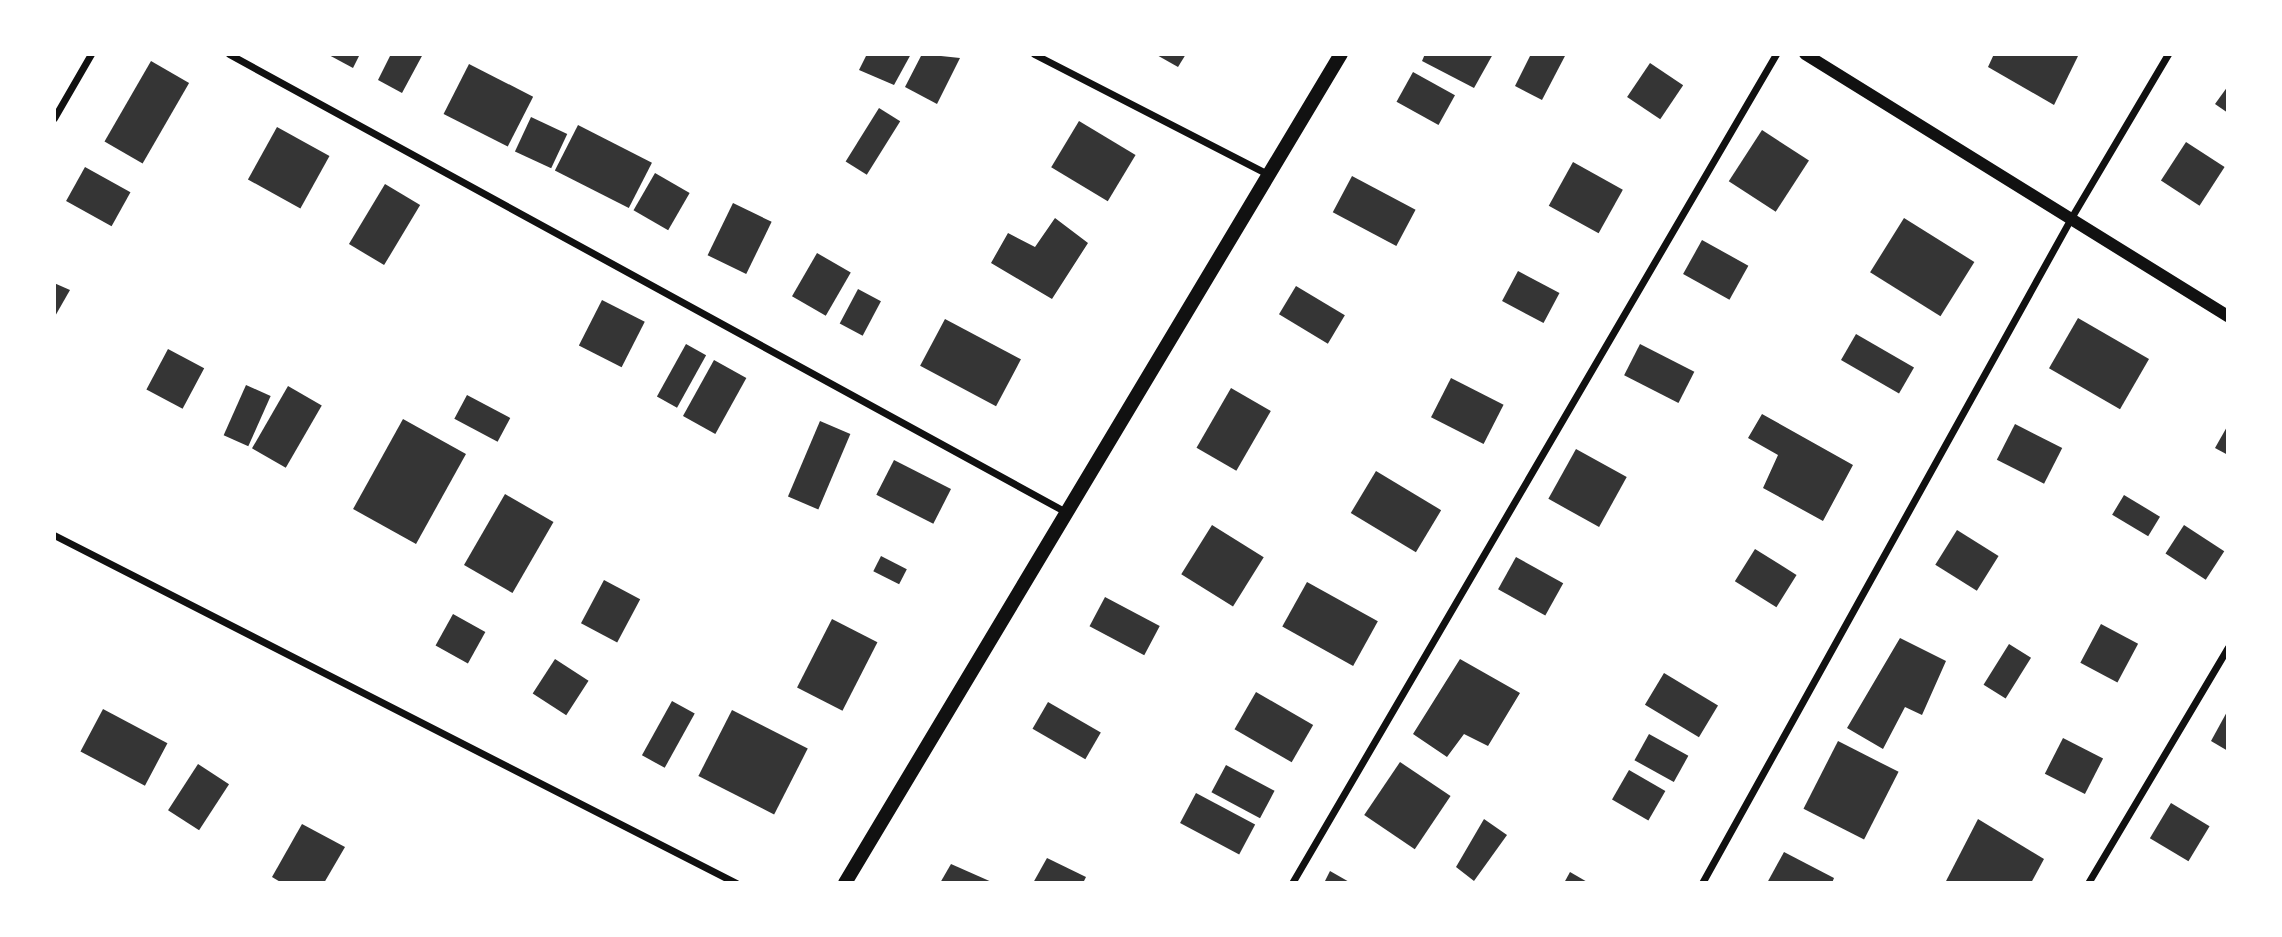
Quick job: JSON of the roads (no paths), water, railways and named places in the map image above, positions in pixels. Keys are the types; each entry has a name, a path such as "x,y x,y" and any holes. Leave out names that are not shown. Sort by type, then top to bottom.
{"main road":[{"path":"845,883 1341,54"}],"street":[{"path":"54,118 91,54"},
{"path":"229,54 1066,512"},
{"path":"1034,54 1269,175"},
{"path":"1292,883 1776,54"},
{"path":"1805,54 2228,316"},
{"path":"1702,883 2071,218 2168,54"},
{"path":"54,535 736,883"},
{"path":"2088,883 2228,647"}]}
